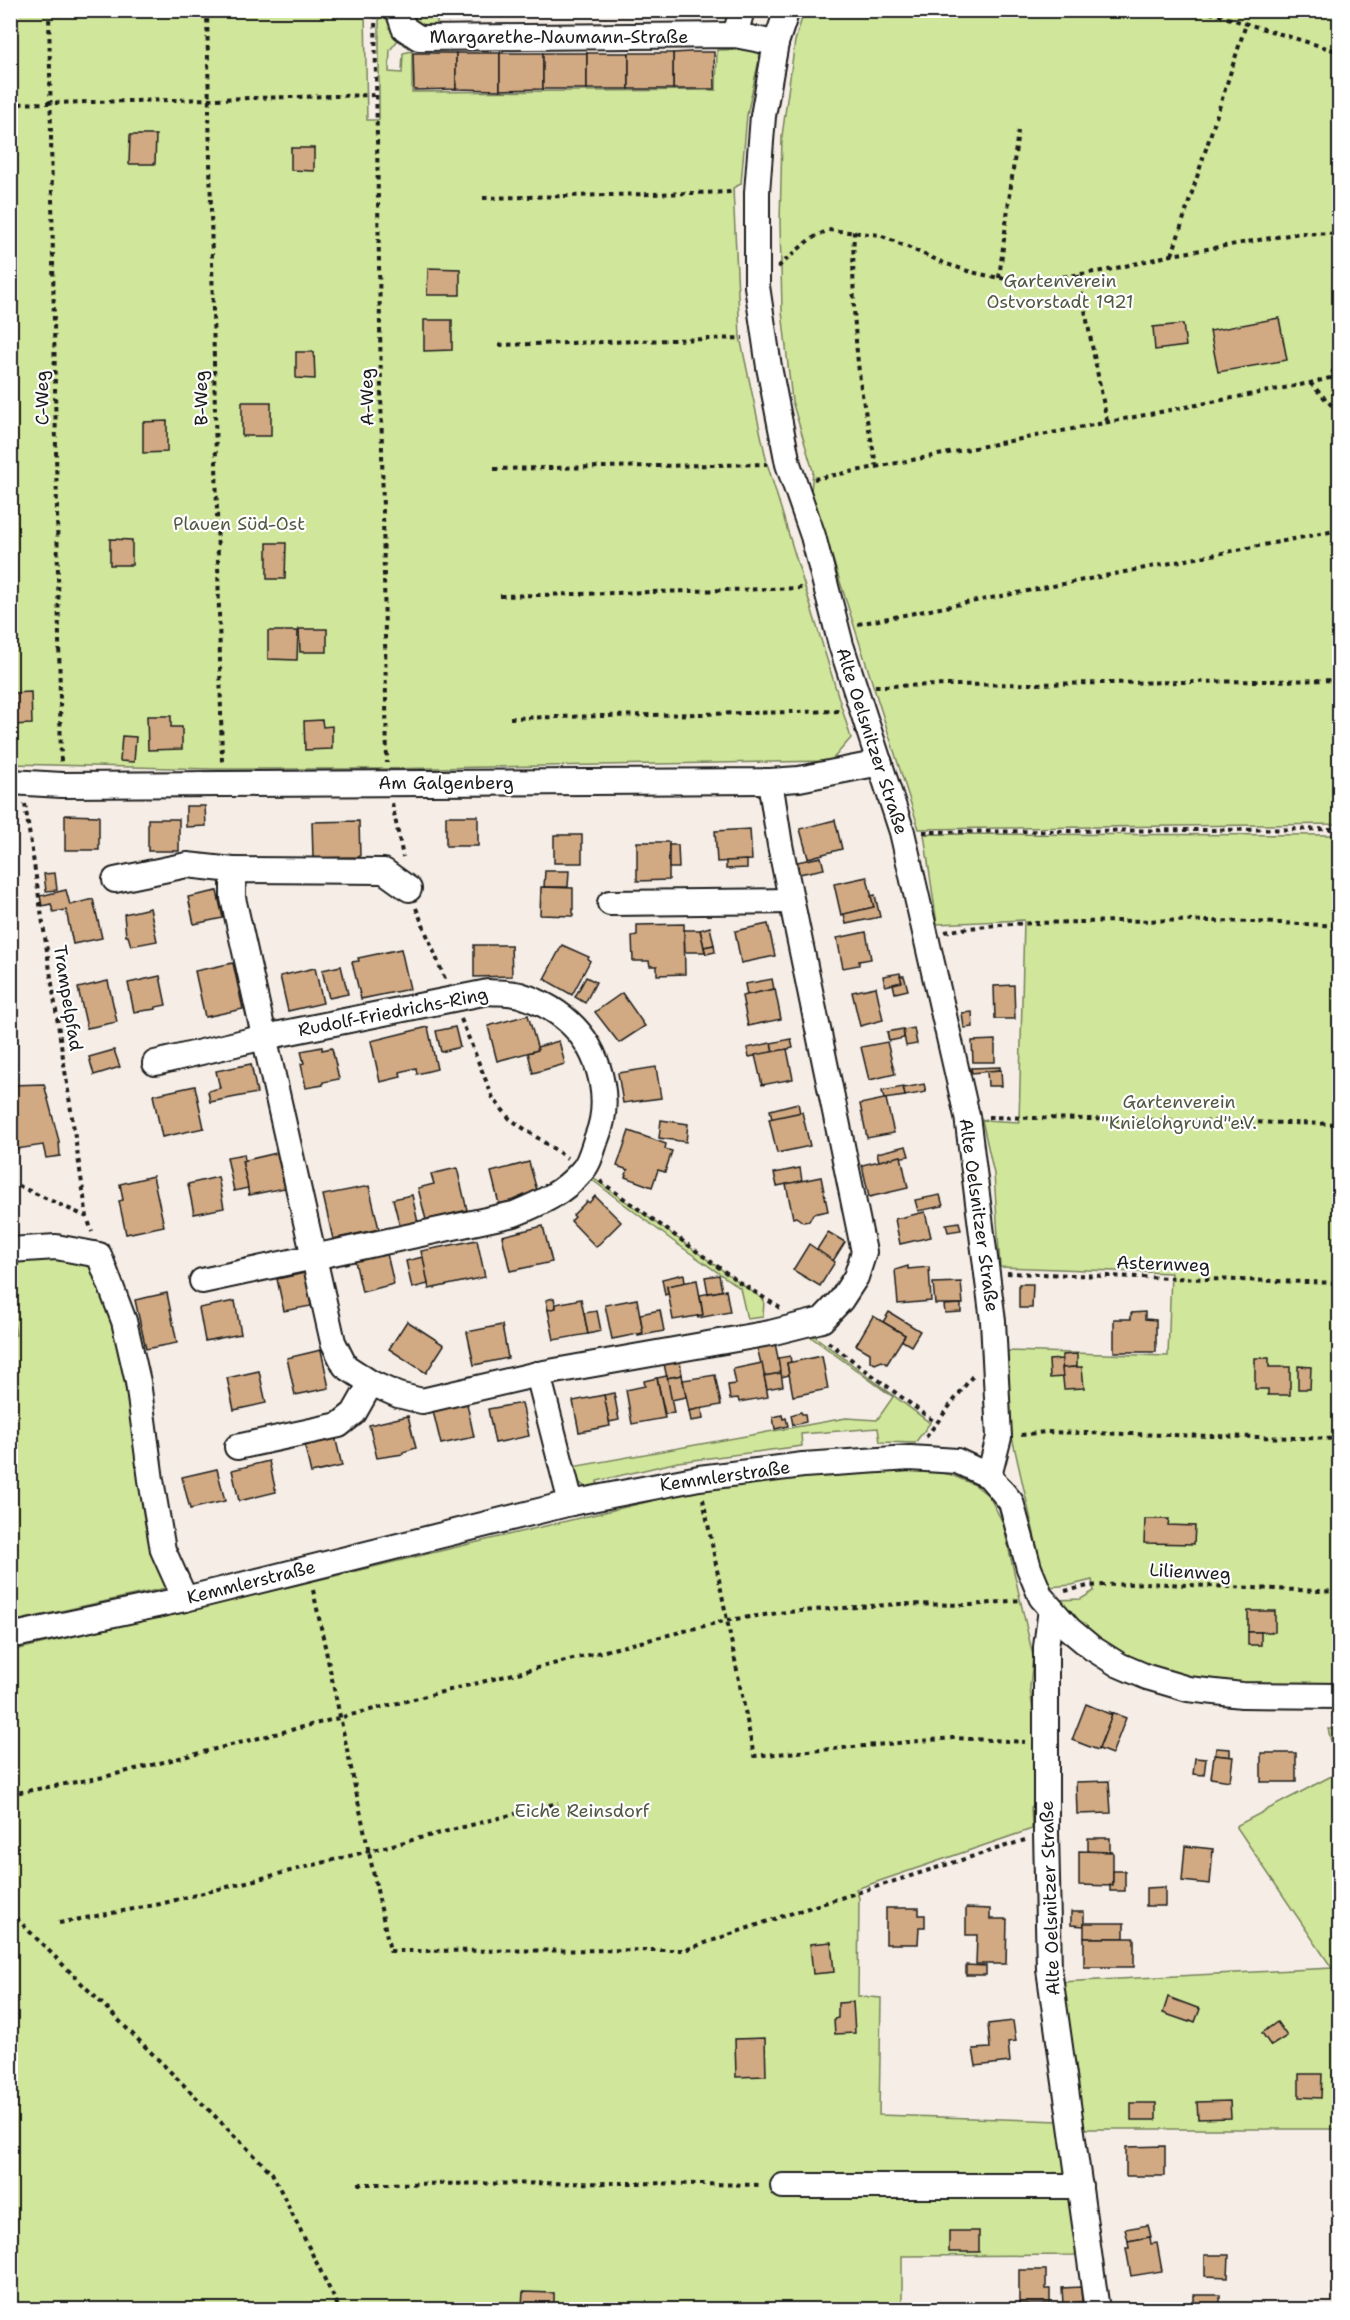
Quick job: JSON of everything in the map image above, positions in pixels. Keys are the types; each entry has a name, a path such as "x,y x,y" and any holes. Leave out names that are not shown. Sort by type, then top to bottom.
{"street":[{"name":"Margarethe-Naumann-Straße","path":"398,10 404,28 418,38 735,35 776,43"},
{"path":"735,35 742,10"},
{"name":"Alte Oelsnitzer Straße","path":"787,10 776,43 763,116 757,192 757,286 792,473 813,536 837,628 902,832 967,1116 993,1321 999,1437 989,1476"},
{"name":"Am Galgenberg","path":"16,783 62,785 770,781 799,779 880,763"},
{"path":"233,870 233,898 333,1342 345,1365 371,1383 398,1395 422,1401 538,1374 770,1333 822,1320 841,1300 856,1277 864,1252 791,901 770,781"},
{"path":"115,880 187,865 233,870 384,871 409,889"},
{"path":"610,903 791,901"},
{"name":"Rudolf-Friedrichs-Ring","path":"154,1063 265,1037 488,992 518,994 544,1005 569,1021 589,1044 599,1067 604,1097 601,1127 584,1169 549,1200 514,1214 202,1281"},
{"path":"10,1250 56,1246 99,1255 124,1321 138,1382 151,1480 164,1550 185,1599"},
{"path":"538,1374 571,1503"},
{"path":"237,1447 339,1425 354,1413 371,1383"},
{"name":"Kemmlerstraße","path":"10,1636 185,1599 571,1503 699,1478 803,1465 910,1458 957,1461 989,1476 1011,1502 1029,1568 1046,1603 1069,1629 1092,1648 1119,1665 1148,1677 1188,1689 1242,1695 1340,1696"},
{"name":"Alte Oelsnitzer Straße","path":"1046,1603 1046,1833 1049,1969 1097,2310"},
{"path":"783,2186 1080,2186"}],"path":[{"name":"C-Weg","path":"49,10 62,785"},
{"name":"B-Weg","path":"207,10 207,100 223,784"},
{"name":"A-Weg","path":"375,10 388,783"},
{"path":"1201,10 1340,52"},
{"path":"1172,255 1246,24"},
{"path":"10,104 375,95"},
{"path":"999,278 1018,131"},
{"path":"483,198 757,192"},
{"path":"757,286 809,240 828,230 880,235 944,263 971,272 1024,280 1108,270 1172,255 1300,233 1340,234"},
{"path":"854,231 852,289 856,338 861,390 876,466"},
{"path":"1078,275 1107,421"},
{"path":"499,345 765,337"},
{"path":"1330,378 1340,356"},
{"path":"494,469 792,473 876,466 1310,384 1330,378 1340,379"},
{"path":"1310,384 1340,414"},
{"path":"837,628 1340,530"},
{"path":"500,596 826,588"},
{"path":"855,686 1340,680"},
{"path":"510,718 863,710"},
{"name":"Trampelpfad","path":"16,783 87,1217 99,1255"},
{"path":"902,832 1340,829"},
{"path":"927,935 981,925 1124,921 1248,920 1340,926"},
{"path":"967,1116 1340,1124"},
{"path":"10,1182 87,1217"},
{"name":"Asternweg","path":"986,1272 1340,1283"},
{"path":"910,1458 994,1347"},
{"path":"999,1437 1045,1432 1340,1440"},
{"path":"699,1478 754,1755 953,1737 1046,1743"},
{"path":"308,1568 390,1951 685,1950 783,1916 1046,1833"},
{"name":"Lilienweg","path":"10,1794 104,1777 728,1620 900,1604 1046,1603 1088,1586 1145,1583 1340,1592"},
{"path":"59,1923 160,1904 558,1803"},
{"path":"10,1912 272,2173 340,2310"},
{"path":"358,2184 638,2183 783,2186"}],"green space":[{"name":"Plauen Süd-Ost","path":"11,11 365,11 367,120 379,120 379,11 394,11 402,35 390,50 389,72 402,73 403,53 412,51 412,92 716,90 717,50 755,49 760,55 747,115 741,184 733,188 740,337 767,463 851,738 831,761 380,769 213,769 11,764"},
{"path":"398,11 629,11 437,12 437,37"},
{"name":"Gartenverein Ostvorstadt 1921","path":"804,11 1339,11 1339,824 919,829 811,491 813,471 792,401 782,311 780,223 782,136 795,41"},
{"name":"Gartenverein \"Knielohgrund\"e.V.","path":"924,834 1339,835 1339,1688 1193,1682 1153,1672 1113,1650 1076,1621 1058,1600 1081,1599 1094,1591 1092,1580 1049,1587 1040,1560 1012,1437 1005,1351 1168,1356 1171,1273 1000,1267 994,1174 982,1120 1019,1122 1024,920 937,924"},
{"path":"589,1175 764,1300 763,1317 747,1319 740,1288 673,1241 587,1176"},
{"path":"88,1246 118,1342 151,1548 166,1588 11,1622 10,1337 16,1335 11,1310 11,1258"},
{"path":"808,1335 814,1336 930,1423 915,1443 880,1442 878,1428 801,1434 802,1446 678,1462 597,1481 598,1487 593,1488 584,1486 578,1480 572,1467 846,1418 877,1420 893,1397"},
{"name":"Eiche Reinsdorf","path":"907,1469 949,1474 975,1485 989,1496 1003,1523 1033,1656 1030,1688 1035,1728 1036,1803 1031,1807 1032,1829 856,1889 859,1898 858,1996 881,1998 879,2115 1060,2121 1067,2164 1064,2174 1060,2177 781,2174 781,2196 1069,2194 1080,2255 902,2256 902,2309 11,2309 10,1651 689,1492 823,1472"},
{"path":"1328,1729 1339,1729 1339,1772"},
{"path":"1339,1772 1339,2129 1084,2129 1060,1982 1332,1968 1236,1826"}],"building":[{"path":"714,52 715,89 673,89 673,53"},
{"path":"413,53 456,53 456,89 414,90"},
{"path":"456,53 500,53 500,90 456,89"},
{"path":"500,53 543,53 543,89 500,90"},
{"path":"543,53 587,53 587,89 543,89"},
{"path":"587,53 629,53 629,89 587,89"},
{"path":"629,53 673,53 673,89 629,89"},
{"path":"130,135 156,135 155,164 129,164"},
{"path":"291,148 314,148 314,171 291,170"},
{"path":"10,191 16,191 15,222 10,222"},
{"path":"428,268 460,269 460,295 427,295"},
{"path":"1279,318 1287,360 1218,372 1210,331"},
{"path":"424,320 452,320 452,350 424,351"},
{"path":"1183,324 1186,346 1155,350 1153,327"},
{"path":"296,352 314,352 315,379 296,378"},
{"path":"242,402 271,402 271,436 242,436"},
{"path":"167,421 167,452 143,453 143,422"},
{"path":"110,539 132,540 132,565 110,565"},
{"path":"267,543 286,543 285,579 267,579"},
{"path":"299,629 327,629 327,652 300,652"},
{"path":"268,631 298,631 297,660 268,659"},
{"path":"31,692 32,724 10,725 10,693"},
{"path":"147,716 171,716 171,727 182,727 182,749 148,750"},
{"path":"322,720 323,727 332,726 332,749 305,750 304,721"},
{"path":"122,736 136,737 134,762 120,761"},
{"path":"186,806 205,806 206,826 186,827"},
{"path":"65,815 99,816 99,850 65,850"},
{"path":"446,816 478,816 478,846 446,846"},
{"path":"148,819 179,819 179,851 148,851"},
{"path":"835,820 842,849 808,858 800,829"},
{"path":"359,821 360,857 313,858 312,822"},
{"path":"750,829 752,860 717,862 715,831"},
{"path":"554,835 582,835 582,863 554,863"},
{"path":"637,842 669,842 669,880 637,881"},
{"path":"669,845 678,845 679,868 669,868"},
{"path":"821,857 824,869 799,874 797,862"},
{"path":"747,860 747,868 726,869 726,861"},
{"path":"545,871 569,871 568,887 544,887"},
{"path":"55,873 57,890 46,891 44,874"},
{"path":"867,877 874,907 841,915 834,884"},
{"path":"541,887 573,888 573,916 540,915"},
{"path":"66,890 70,905 93,899 102,938 73,944 66,910 53,912 51,904 42,906 40,896"},
{"path":"217,891 223,918 194,924 188,897"},
{"path":"875,895 880,917 846,924 844,914 874,907 871,896"},
{"path":"150,908 157,941 131,946 126,936 124,914"},
{"path":"684,924 685,974 657,975 657,966 650,966 649,961 633,961 632,936 637,935 637,925"},
{"path":"768,924 775,956 741,963 735,931"},
{"path":"710,927 714,945 704,947 700,930"},
{"path":"684,930 700,930 705,952 685,952"},
{"path":"866,932 871,959 859,961 859,965 843,968 837,938"},
{"path":"474,945 511,945 512,976 474,977"},
{"path":"562,945 589,957 590,961 572,995 544,979"},
{"path":"714,945 715,952 706,954 704,947"},
{"path":"401,949 410,989 361,999 352,962 359,961 358,958"},
{"path":"233,963 243,1009 205,1017 195,971"},
{"path":"341,966 348,994 329,998 322,970"},
{"path":"315,968 323,1003 288,1011 280,976"},
{"path":"900,973 902,982 885,986 883,976"},
{"path":"160,976 166,1005 134,1012 128,983"},
{"path":"900,976 904,976 908,990 895,993 893,984 902,982"},
{"path":"586,977 596,982 585,1003 575,997"},
{"path":"772,979 774,989 747,995 745,984"},
{"path":"108,981 117,1022 87,1028 78,988"},
{"path":"1014,985 1015,1019 995,1019 994,986"},
{"path":"876,987 883,1020 860,1026 852,992"},
{"path":"775,989 781,1019 748,1026 742,996"},
{"path":"622,993 645,1026 619,1043 595,1012"},
{"path":"972,1012 973,1027 964,1028 962,1013"},
{"path":"528,1015 538,1050 497,1061 488,1026"},
{"path":"428,1027 437,1069 417,1074 416,1068 400,1072 401,1077 380,1082 371,1041"},
{"path":"455,1027 460,1047 441,1052 436,1031"},
{"path":"914,1028 917,1044 906,1046 903,1030"},
{"path":"903,1029 904,1038 889,1041 887,1032"},
{"path":"791,1039 793,1048 773,1052 771,1043"},
{"path":"995,1040 995,1062 973,1062 972,1041"},
{"path":"559,1041 565,1064 533,1073 528,1053 538,1050 537,1047"},
{"path":"887,1042 895,1074 869,1080 861,1047"},
{"path":"771,1043 773,1052 749,1057 747,1048"},
{"path":"322,1047 322,1050 332,1048 339,1079 306,1088 301,1051"},
{"path":"787,1049 793,1079 762,1085 755,1055"},
{"path":"114,1050 120,1067 94,1075 89,1057"},
{"path":"251,1064 257,1093 210,1102 208,1091 220,1088 216,1071"},
{"path":"656,1067 661,1098 623,1103 618,1073"},
{"path":"1000,1067 1000,1070 972,1073 971,1068"},
{"path":"1001,1070 1002,1086 988,1086 987,1071"},
{"path":"44,1084 59,1141 60,1156 46,1158 43,1145 10,1150 10,1085"},
{"path":"924,1084 926,1092 905,1096 903,1088"},
{"path":"195,1086 204,1128 162,1137 153,1095"},
{"path":"903,1087 905,1096 884,1099 882,1091"},
{"path":"886,1099 894,1133 867,1138 860,1104"},
{"path":"798,1103 800,1113 772,1119 770,1110"},
{"path":"802,1112 810,1146 777,1153 769,1119"},
{"path":"661,1120 688,1124 686,1142 659,1138"},
{"path":"629,1131 666,1144 665,1149 672,1151 665,1172 658,1170 652,1187 625,1177 628,1170 617,1166"},
{"path":"906,1146 909,1156 879,1161 877,1153"},
{"path":"277,1153 285,1188 249,1195 242,1161"},
{"path":"244,1154 245,1160 242,1161 248,1188 234,1191 227,1157"},
{"path":"901,1156 908,1188 869,1197 862,1165"},
{"path":"529,1162 538,1194 499,1204 491,1172"},
{"path":"457,1168 467,1210 426,1220 418,1188 434,1184 431,1174"},
{"path":"800,1168 802,1181 777,1186 774,1173"},
{"path":"153,1176 164,1226 126,1234 119,1201 123,1200 120,1184"},
{"path":"218,1177 224,1208 194,1214 188,1184"},
{"path":"821,1177 828,1211 813,1214 809,1221 803,1222 796,1217 793,1218 786,1184"},
{"path":"369,1186 379,1229 333,1239 323,1195"},
{"path":"412,1195 418,1223 400,1227 393,1199"},
{"path":"940,1195 943,1206 918,1211 915,1200"},
{"path":"595,1196 621,1222 596,1247 571,1221 575,1217 573,1215"},
{"path":"925,1212 931,1237 900,1244 895,1219"},
{"path":"959,1222 961,1230 948,1232 946,1224"},
{"path":"543,1226 552,1262 510,1271 502,1236"},
{"path":"828,1232 845,1242 833,1261 816,1251"},
{"path":"477,1240 485,1277 429,1289 421,1251"},
{"path":"809,1244 835,1262 820,1286 793,1270"},
{"path":"387,1254 394,1284 362,1292 355,1261"},
{"path":"423,1257 428,1284 412,1288 406,1261"},
{"path":"908,1266 908,1269 929,1267 931,1301 898,1304 895,1270"},
{"path":"305,1273 311,1306 284,1311 277,1279"},
{"path":"684,1274 685,1283 667,1286 668,1294 665,1295 662,1279"},
{"path":"719,1275 722,1291 708,1293 705,1277"},
{"path":"697,1280 703,1315 673,1320 667,1286"},
{"path":"961,1282 963,1304 935,1304 933,1283"},
{"path":"1019,1284 1033,1284 1032,1308 1019,1308"},
{"path":"726,1290 730,1312 698,1318 697,1316 703,1315 700,1295"},
{"path":"167,1293 177,1343 146,1349 135,1300"},
{"path":"554,1298 556,1308 548,1310 546,1300"},
{"path":"581,1299 588,1334 554,1340 548,1310 556,1308 556,1304"},
{"path":"637,1299 643,1333 612,1339 605,1305"},
{"path":"235,1301 241,1334 205,1341 199,1308"},
{"path":"961,1304 961,1312 945,1313 944,1305"},
{"path":"660,1310 664,1331 638,1336 643,1333 640,1314"},
{"path":"597,1311 601,1331 588,1334 584,1313"},
{"path":"889,1312 920,1331 911,1346 901,1340 905,1335 883,1322"},
{"path":"1145,1312 1145,1319 1156,1320 1156,1352 1114,1352 1114,1319 1131,1319 1131,1313"},
{"path":"873,1316 905,1335 887,1364 882,1361 875,1364 870,1361 870,1353 856,1345"},
{"path":"407,1321 444,1345 426,1373 389,1349"},
{"path":"502,1325 508,1358 474,1365 467,1332"},
{"path":"775,1343 781,1373 764,1376 757,1347"},
{"path":"321,1350 329,1388 295,1395 287,1358"},
{"path":"1077,1354 1077,1367 1062,1368 1062,1355"},
{"path":"790,1356 791,1362 787,1363 789,1375 781,1377 778,1358"},
{"path":"822,1356 828,1389 793,1396 787,1363"},
{"path":"1255,1358 1269,1358 1269,1367 1290,1367 1290,1395 1268,1395 1268,1389 1255,1389"},
{"path":"1062,1359 1063,1377 1050,1378 1049,1360"},
{"path":"680,1361 682,1375 667,1378 664,1364"},
{"path":"762,1363 768,1397 739,1402 738,1398 730,1399 728,1385 736,1384 733,1369"},
{"path":"1298,1366 1311,1367 1310,1389 1298,1389"},
{"path":"1082,1367 1084,1388 1064,1389 1062,1368"},
{"path":"259,1371 266,1403 234,1410 227,1378"},
{"path":"781,1373 783,1386 767,1389 764,1376"},
{"path":"682,1375 686,1397 671,1400 667,1378"},
{"path":"715,1375 721,1405 689,1411 683,1380"},
{"path":"667,1376 674,1413 665,1414 657,1378"},
{"path":"657,1378 665,1418 632,1424 626,1390 645,1386 644,1381"},
{"path":"614,1393 619,1420 609,1422 604,1395"},
{"path":"604,1395 610,1426 579,1432 573,1401"},
{"path":"522,1403 529,1436 495,1443 488,1409"},
{"path":"467,1404 474,1437 441,1444 433,1411"},
{"path":"702,1408 703,1419 691,1421 689,1411"},
{"path":"801,1412 805,1414 806,1422 793,1425 791,1415"},
{"path":"782,1415 783,1419 786,1418 788,1426 775,1429 773,1417"},
{"path":"408,1416 416,1448 403,1452 403,1454 377,1458 369,1425"},
{"path":"335,1436 342,1466 311,1473 304,1443"},
{"path":"269,1461 276,1492 239,1501 232,1470"},
{"path":"217,1469 225,1501 190,1509 182,1477"},
{"path":"1145,1519 1169,1519 1168,1525 1195,1526 1194,1544 1144,1543"},
{"path":"1248,1611 1275,1611 1275,1632 1248,1632"},
{"path":"1248,1632 1261,1632 1261,1645 1248,1645"},
{"path":"1086,1704 1112,1715 1098,1750 1072,1740"},
{"path":"1110,1712 1126,1718 1112,1754 1099,1749 1112,1715"},
{"path":"1216,1748 1230,1749 1230,1757 1215,1755"},
{"path":"1261,1753 1296,1753 1296,1782 1261,1782"},
{"path":"1214,1755 1233,1757 1230,1781 1211,1778"},
{"path":"1195,1758 1206,1759 1204,1775 1193,1774"},
{"path":"1109,1781 1111,1813 1077,1814 1076,1782"},
{"path":"1088,1838 1110,1838 1110,1852 1088,1852"},
{"path":"1185,1846 1213,1849 1210,1884 1182,1881"},
{"path":"1079,1851 1113,1852 1113,1886 1079,1885"},
{"path":"1113,1871 1125,1871 1125,1891 1110,1891 1110,1885 1113,1886"},
{"path":"1165,1887 1165,1906 1146,1906 1146,1888"},
{"path":"886,1908 919,1908 919,1915 925,1915 925,1927 919,1927 918,1944 886,1944"},
{"path":"966,1908 990,1909 990,1919 1007,1919 1006,1964 976,1964 977,1935 966,1935"},
{"path":"1071,1912 1084,1912 1084,1926 1071,1925"},
{"path":"1084,1923 1124,1923 1124,1938 1084,1938"},
{"path":"1084,1938 1134,1938 1134,1967 1084,1967"},
{"path":"831,1942 834,1972 813,1974 810,1944"},
{"path":"966,1965 986,1966 986,1975 966,1975"},
{"path":"1168,1997 1200,2009 1195,2022 1163,2013"},
{"path":"853,2002 855,2033 835,2034 834,2019 838,2018 838,2003"},
{"path":"1013,2021 1016,2041 1008,2042 1010,2062 976,2066 973,2049 990,2048 988,2024"},
{"path":"1277,2022 1287,2036 1271,2046 1262,2033"},
{"path":"765,2038 766,2076 736,2077 735,2039"},
{"path":"1299,2074 1322,2074 1321,2098 1299,2097"},
{"path":"1230,2101 1231,2118 1198,2119 1197,2102"},
{"path":"1131,2103 1156,2103 1156,2120 1131,2120"},
{"path":"1165,2146 1165,2176 1126,2176 1126,2147"},
{"path":"1148,2225 1151,2237 1128,2241 1125,2229"},
{"path":"949,2231 979,2231 979,2252 949,2252"},
{"path":"1150,2237 1151,2244 1157,2243 1162,2271 1131,2276 1126,2248 1129,2248 1128,2241"},
{"path":"1205,2255 1229,2255 1228,2277 1205,2276"},
{"path":"1019,2270 1046,2270 1046,2289 1050,2289 1050,2304 1019,2304"},
{"path":"1081,2287 1082,2302 1063,2304 1062,2288"},
{"path":"523,2292 554,2293 554,2308 522,2307"},
{"path":"1194,2295 1220,2295 1220,2306 1194,2306"},
{"path":"1194,2306 1217,2306 1216,2310 1194,2310"}]}
